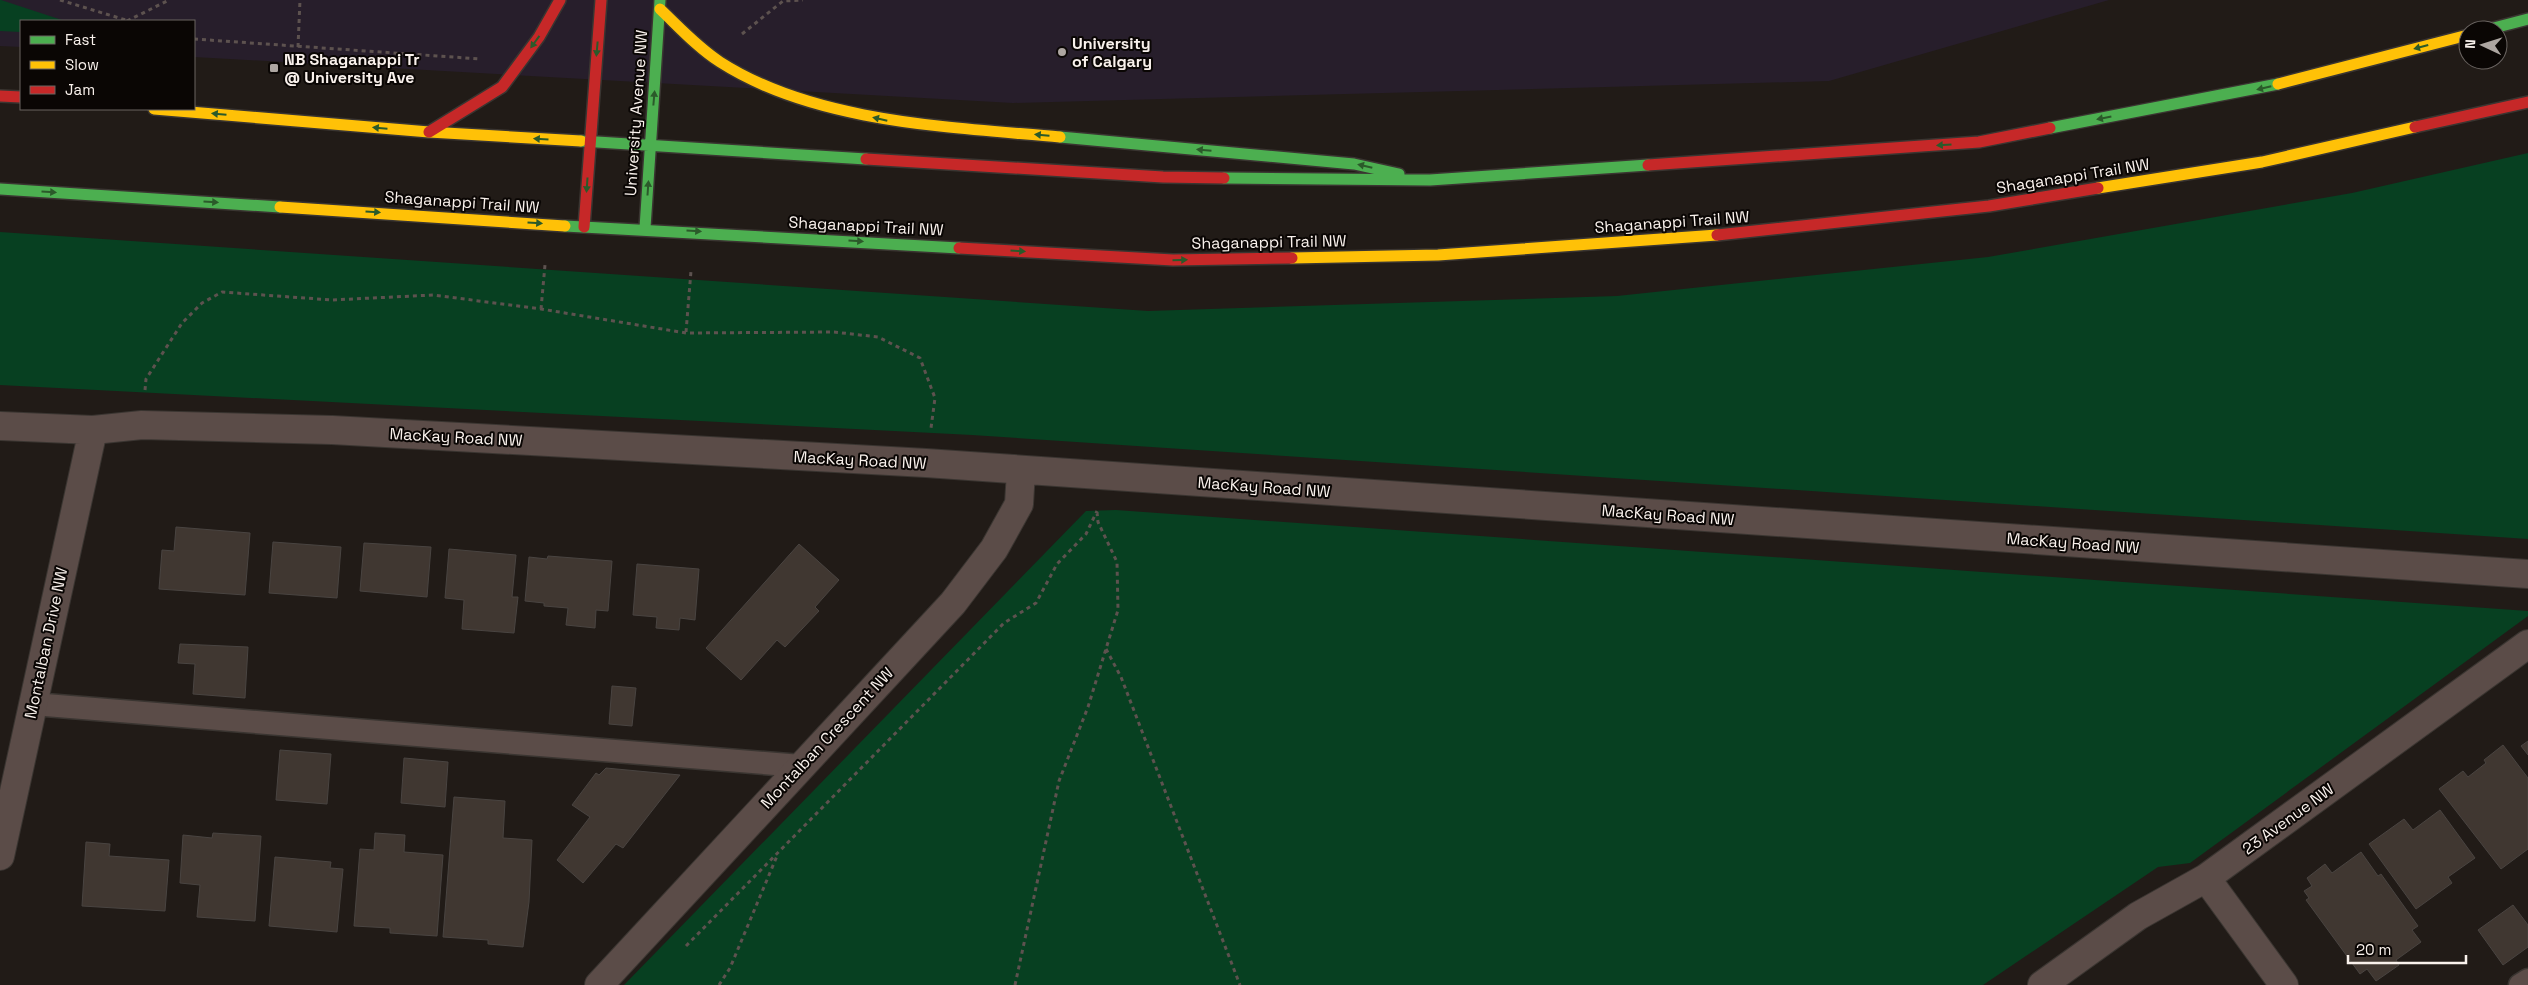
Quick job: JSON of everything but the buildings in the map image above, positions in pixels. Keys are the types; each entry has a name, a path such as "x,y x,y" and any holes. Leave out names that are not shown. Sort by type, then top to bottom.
{"main road":[{"path":"429,132 502,87 539,37 560,0"},
{"path":"584,227 601,0"},
{"path":"660,5 719,62 751,79 834,108 889,121 1354,164 1430,180"},
{"name":"University Avenue NW","path":"645,228 660,5"},
{"path":"2508,24 2528,19"},
{"path":"166,110 429,132 651,147 1164,177 1430,180 1979,142 2264,88 2458,38"},
{"path":"0,96 20,98"},
{"name":"Shaganappi Trail NW","path":"0,189 584,227 645,228 1174,260 1448,255 1756,232 1989,206 2262,162 2528,102"}],"street":[{"name":"MacKay Road NW","path":"0,426 93,430 142,425 332,430 926,464 2528,574"},
{"name":"Montalban Drive NW","path":"0,856 93,430"},
{"name":"Montalban Crescent NW","path":"598,985 953,603 994,549 1019,504 1021,470"},
{"name":"23 Avenue NW","path":"2042,985 2138,916 2206,878 2528,644"},
{"path":"2206,878 2284,985"}],"lane":[{"path":"33,704 801,766"},
{"path":"2520,985 2528,980"}],"path":[{"path":"60,0 125,20"},
{"path":"130,20 169,0"},
{"path":"298,46 300,0"},
{"path":"734,40 783,1 803,0"},
{"path":"195,39 482,59"},
{"path":"541,309 545,265"},
{"path":"686,333 691,271"},
{"path":"142,425 146,379 182,323 202,303 222,292 332,300 433,295 541,309 686,333 834,332 878,337 920,358 935,398 926,464"},
{"path":"682,950 1004,623 1036,603 1057,564 1086,534 1097,511 1098,522 1117,562 1118,610 1088,707 1059,781 1015,985"},
{"path":"1106,648 1121,678 1240,985"},
{"path":"719,985 730,968 778,853"}],"shaded area":[{"name":"University of Calgary","path":"0,0 2109,0 1829,81 1013,103 195,57 195,20 20,20 20,47 0,46"}],"green space":[{"path":"0,0 62,20 20,20 20,32 0,31"},
{"path":"2528,153 2528,539 972,435 0,385 0,232 1148,311 1617,296 1988,257 2352,193"},
{"path":"1116,510 2528,611 2528,616 2190,863 2158,867 1983,985 624,985 1086,511"}],"traffic: fast":[{"path":"645,228 660,0"},
{"path":"2508,24 2528,19"},
{"path":"2050,128 2278,84"},
{"path":"1060,137 1354,164 1399,174"},
{"path":"581,141 866,159"},
{"path":"1224,178 1430,180 1648,165"},
{"path":"0,189 280,207"},
{"path":"565,226 959,248"}],"traffic: slow":[{"path":"660,9 696,43 720,62 757,82 798,98 841,110 885,119 974,130 1060,137"},
{"path":"2278,84 2458,38"},
{"path":"166,110 429,132 581,141"},
{"path":"2098,188 2262,162 2415,127"},
{"path":"280,207 565,226"},
{"path":"1292,258 1438,255 1717,235"}],"traffic: jam":[{"path":"429,132 502,87 539,37 560,0"},
{"path":"584,227 601,0"},
{"path":"0,96 20,97"},
{"path":"2415,127 2528,102"},
{"path":"1648,165 1979,142 2050,128"},
{"path":"866,159 1163,177 1224,178"},
{"path":"1717,235 1989,206 2098,188"},
{"path":"959,248 1173,260 1292,258"}],"place":[{"name":"University of Calgary","path":"1062,52"},
{"name":"NB Shaganappi Tr @ University Ave","path":"274,68"}]}
